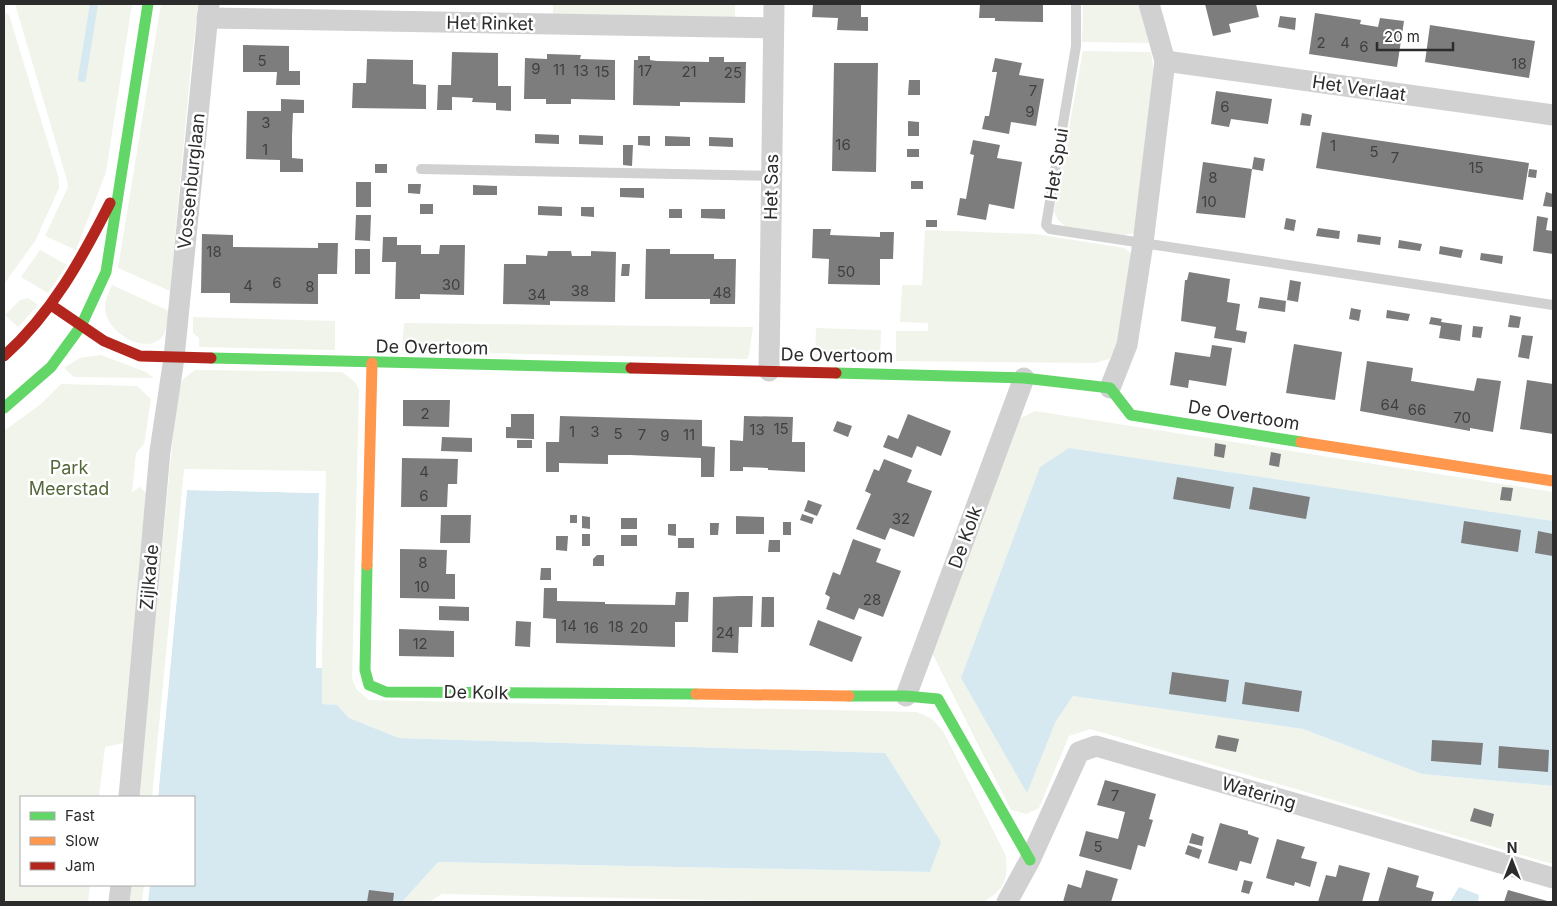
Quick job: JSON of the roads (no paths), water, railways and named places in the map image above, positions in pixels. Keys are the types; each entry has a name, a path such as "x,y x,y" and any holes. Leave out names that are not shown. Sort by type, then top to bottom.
{"street":[{"path":"4,408 51,367 81,326 106,272 117,212 119,186 148,4"},
{"name":"Het Sas","path":"768,371 774,4"},
{"path":"1110,388 1127,345 1143,243 1165,61 1149,4"},
{"name":"Het Rinket","path":"208,11 773,28"},
{"name":"Vossenburglaan","path":"174,358 208,11"},
{"name":"Het Verlaat","path":"1165,61 1553,116"},
{"path":"4,356 22,341 51,305 80,262 119,186"},
{"path":"51,305 81,326"},
{"name":"De Overtoom","path":"81,326 104,341 140,356 174,358 1024,378 1110,388 1131,415 1553,481"},
{"name":"Zijlkade","path":"129,796 160,451 174,358"},
{"name":"De Kolk","path":"372,363 365,670 369,685 386,692 906,696 938,699 1030,860"},
{"name":"De Kolk","path":"906,696 1024,378"},
{"name":"Watering","path":"1007,902 1030,860 1079,752 1096,746 1553,878"},
{"path":"119,902 120,886"}],"lane":[{"name":"Het Spui","path":"1076,4 1076,46 1046,225 1050,229 1143,243"},
{"path":"421,170 771,176"},
{"path":"1143,243 1553,305"}],"waterway":[{"path":"82,78 94,4"}],"park label":[{"name":"Park Meerstad","path":"69,477"}]}
